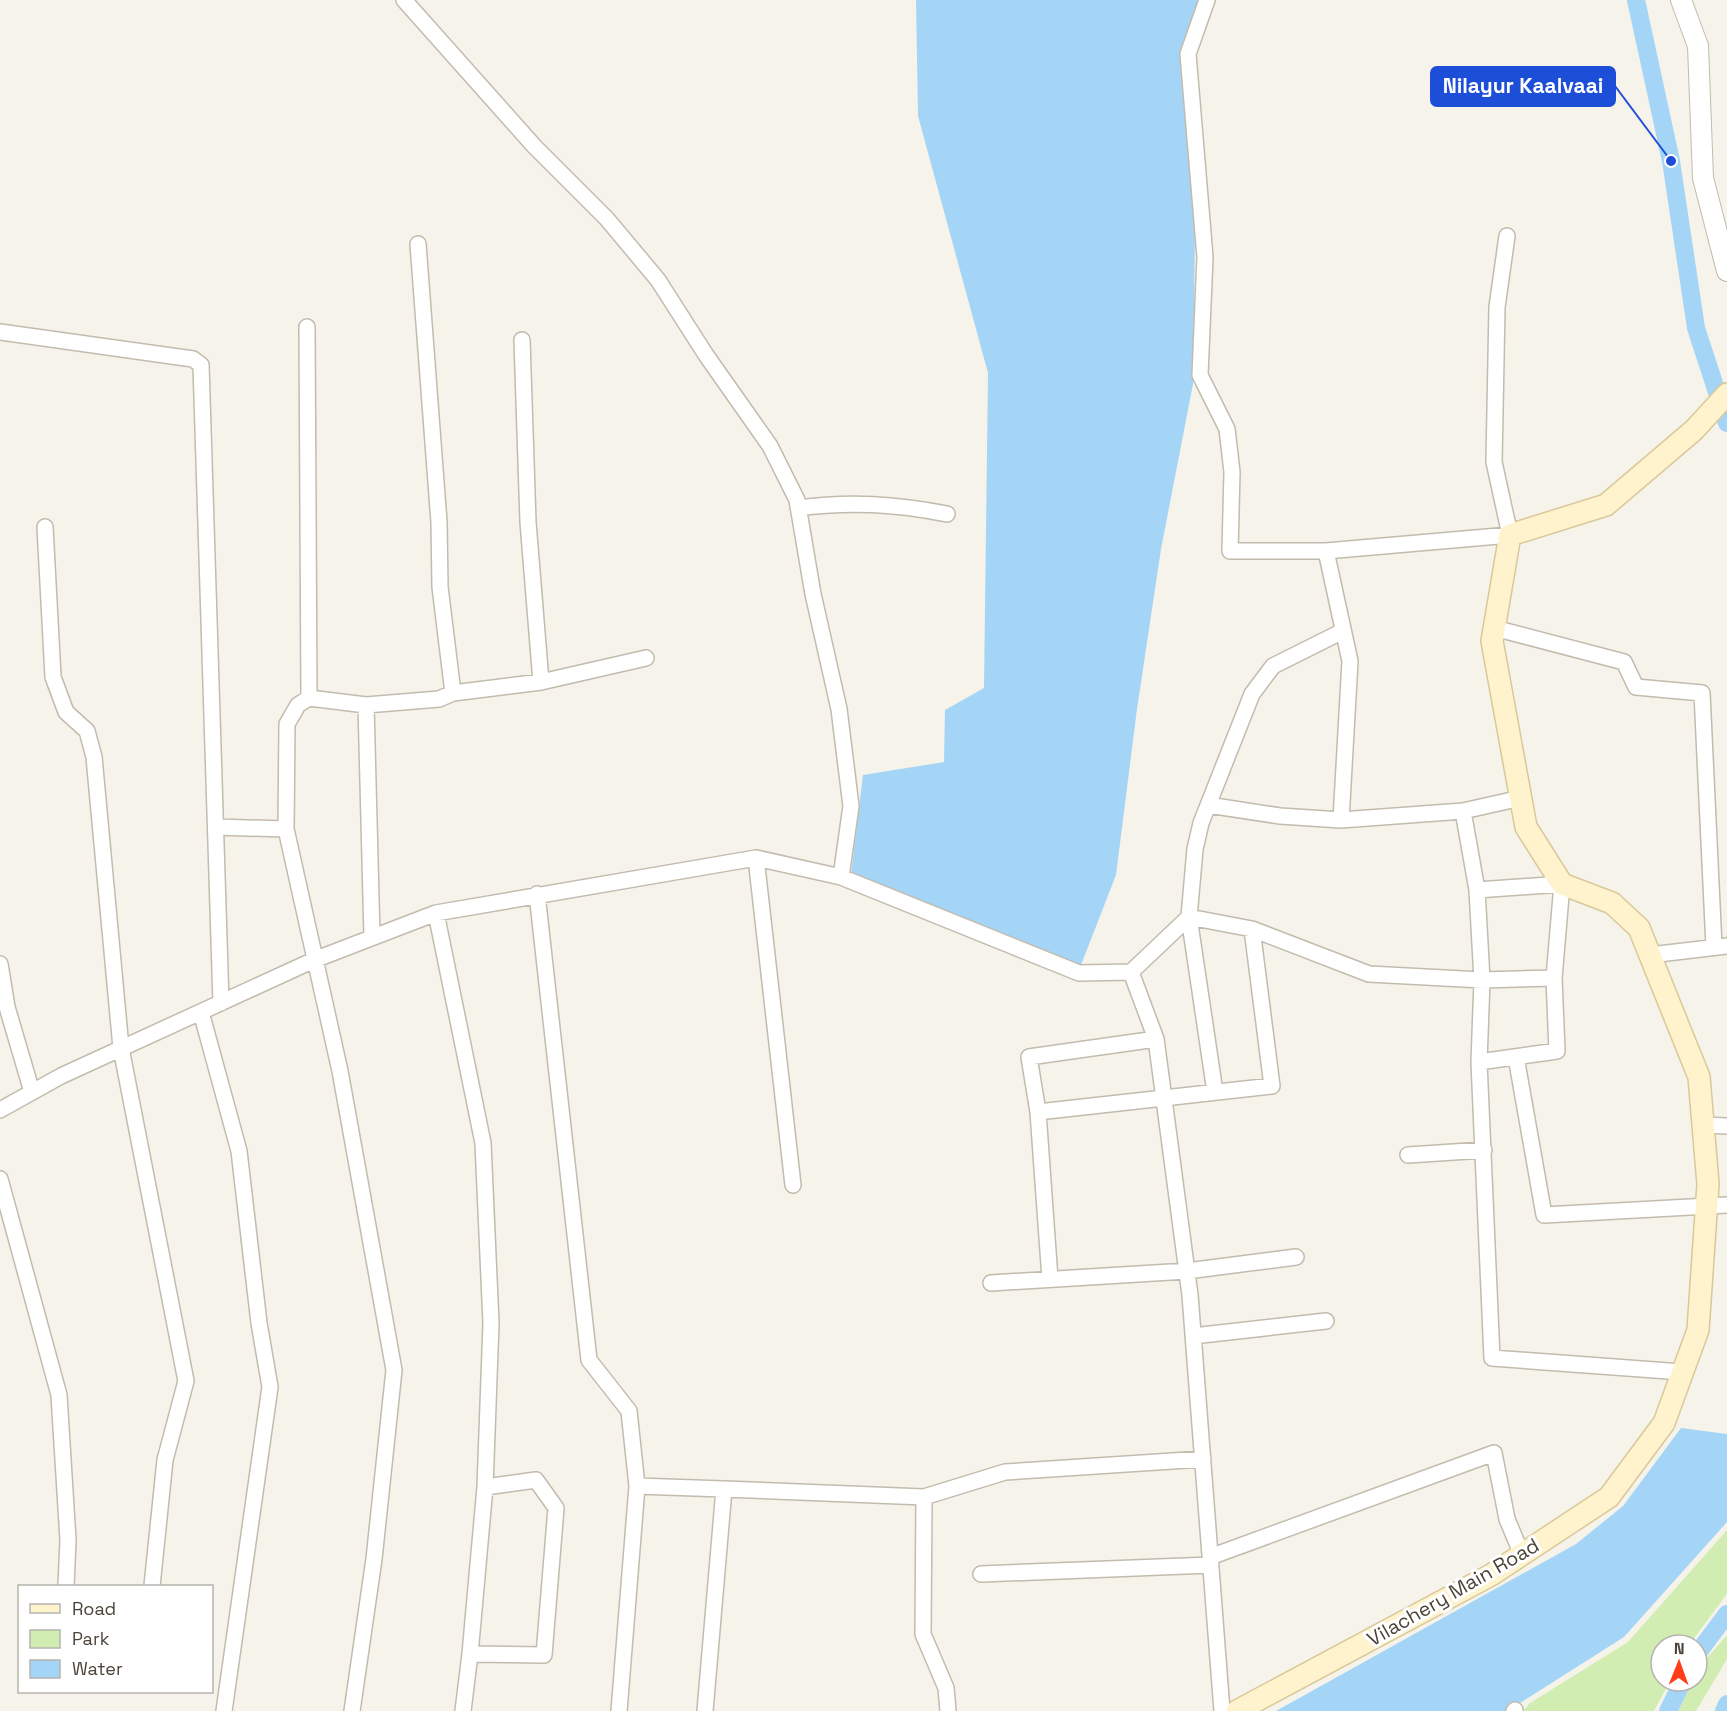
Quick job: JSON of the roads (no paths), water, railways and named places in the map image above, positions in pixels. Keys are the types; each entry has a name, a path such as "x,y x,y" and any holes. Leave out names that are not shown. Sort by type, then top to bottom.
{"main road":[{"path":"1562,884 1526,827 1492,641 1510,535 1606,505 1694,430 1727,393"},
{"name":"Vilachery Main Road","path":"1237,1711 1491,1575 1609,1497 1664,1423 1698,1330 1717,1205 1708,1184 1699,1077 1639,928 1629,916 1612,903 1562,884"}],"street":[{"path":"404,0 534,146 607,219 658,280 706,355 770,446 797,500 813,594 838,709 851,806 841,877"},
{"path":"1207,0 1188,54 1205,257 1200,375 1227,429 1232,472 1230,551 1326,551 1510,535 1494,462 1497,306 1506,236"},
{"path":"1681,0 1698,46 1703,178 1727,271"},
{"path":"418,244 439,522 440,587 453,693"},
{"path":"308,327 309,698"},
{"path":"0,332 193,359 201,365 221,1003"},
{"path":"522,340 528,522 541,682"},
{"path":"798,508 855,502 898,505 947,514"},
{"path":"45,527 53,677 66,712 87,731 94,757 121,1048 186,1381 165,1460 152,1585"},
{"path":"1326,551 1350,661 1341,820"},
{"path":"1494,628 1624,662 1636,687 1702,693 1720,946 1650,955"},
{"path":"1215,1092 1189,917 1195,849 1208,805 1252,694 1274,666 1343,631"},
{"path":"352,1711 374,1559 394,1370 340,1071 286,829 287,723 298,705 309,698 366,705 439,699 453,693 541,682 646,658"},
{"path":"366,705 372,938"},
{"path":"1208,805 1280,816 1341,820 1463,811 1521,798"},
{"path":"1463,811 1477,890 1482,980 1479,1062 1492,1359 1682,1372"},
{"path":"216,827 286,829"},
{"path":"756,858 793,1185"},
{"path":"0,1110 121,1048 314,960 436,913 756,858 841,877 1079,973 1131,972 1189,917"},
{"path":"1477,890 1562,884 1554,978 1557,1051 1479,1062"},
{"path":"537,894 589,1360 629,1411 637,1486 619,1711"},
{"path":"436,913 483,1143 491,1323 485,1487 463,1711"},
{"path":"1189,917 1252,929 1369,974 1482,980 1554,978"},
{"path":"1038,1112 1272,1086 1252,929"},
{"path":"0,964 7,1007 32,1092"},
{"path":"1131,972 1156,1039 1187,1271 1222,1711"},
{"path":"201,1012 239,1151 270,1386 224,1711"},
{"path":"1050,1280 1038,1112 1029,1057 1156,1039"},
{"path":"1516,1057 1544,1215 1717,1205"},
{"path":"1703,1125 1727,1126"},
{"path":"1408,1155 1484,1150"},
{"path":"0,1179 59,1395 68,1540 66,1585"},
{"path":"991,1283 1187,1271 1296,1257"},
{"path":"1193,1336 1326,1321"},
{"path":"981,1574 1210,1561 1494,1453 1507,1519 1522,1555"},
{"path":"637,1486 924,1497 1005,1472 1203,1459"},
{"path":"470,1654 544,1655 556,1508 536,1480 485,1487"},
{"path":"705,1711 724,1489"},
{"path":"924,1497 923,1634 946,1688 948,1711"}],"water":[{"path":"916,0 1200,0 1182,55 1196,159 1193,384 1161,549 1137,709 1116,875 1081,965 851,875 863,775 944,762 945,710 984,688 988,373 918,116"},
{"path":"1681,1428 1727,1434 1727,1522 1624,1637 1520,1703 1512,1711 1276,1711 1576,1544 1623,1506"}],"waterway":[{"path":"1636,0 1671,161 1696,328 1727,423"},
{"path":"1709,1638 1727,1614"},
{"path":"1668,1711 1677,1693"},
{"path":"1724,1711 1727,1704"}],"place":[{"name":"Nilayur Kaalvaai","path":"1671,161"}]}
